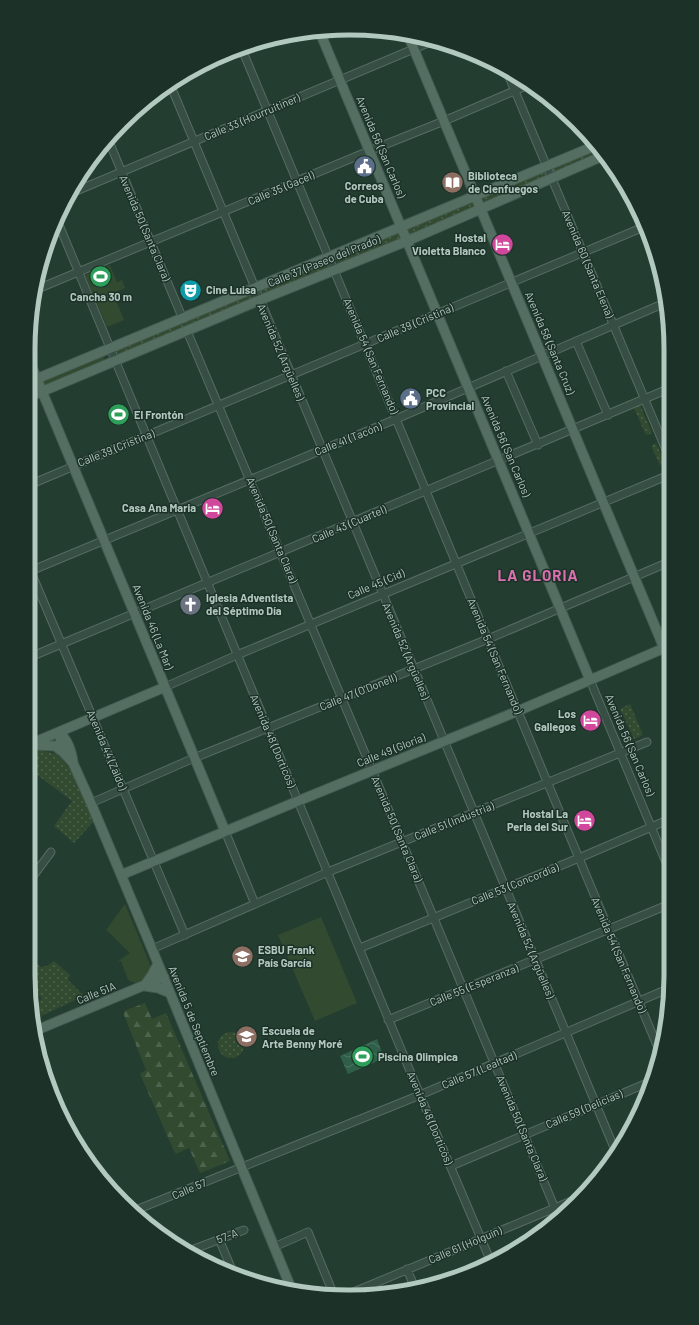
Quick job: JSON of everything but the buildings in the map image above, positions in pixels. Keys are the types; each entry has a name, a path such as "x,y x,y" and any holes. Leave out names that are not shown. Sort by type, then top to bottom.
{"main road":[{"name":"Avenida 56 (San Carlos)","path":"322,37 590,680"},
{"name":"Avenida 58 (Santa Cruz)","path":"411,41 634,577 664,641"},
{"name":"Calle 37 (Paseo del Prado)","path":"35,379 591,148"},
{"name":"Calle 37 (Paseo del Prado)","path":"35,395 260,300 407,241 599,158"},
{"name":"Avenida 46 (La Mar)","path":"35,384 42,392 74,465 225,831"},
{"name":"Calle 49 (Gloria)","path":"121,875 372,770 518,711 664,648"},
{"name":"Calle 45 (Cid)","path":"35,742 165,687"},
{"path":"35,745 55,746 67,750 74,733 81,724"},
{"name":"Avenida 5 de Septiembre","path":"60,732 68,741 67,750 91,803 164,977 288,1284"},
{"path":"115,861 126,867 138,868"},
{"path":"127,890 130,878 138,868"},
{"path":"158,964 144,986 158,988 170,993"},
{"name":"Calle 51A","path":"40,1029 164,977"}],"street":[{"name":"Calle 33 (Hourruitiner)","path":"78,190 425,44"},
{"name":"Avenida 54 (San Fernando)","path":"244,54 656,1044"},
{"name":"Avenida 60 (Santa Elena)","path":"510,79 664,445"},
{"name":"Calle 35 (Gacel)","path":"41,287 523,87"},
{"name":"Avenida 52 (Argüelles)","path":"172,90 613,1146"},
{"name":"Avenida 50 (Santa Clara)","path":"111,145 182,317"},
{"name":"Avenida 48 (Dorticós)","path":"59,228 360,948 388,1020 489,1258"},
{"name":"Calle 39 (Cristina)","path":"35,482 291,376 640,229"},
{"name":"Calle 41 (Tacón)","path":"35,567 104,540 396,419 661,305"},
{"name":"Avenida 50 (Santa Clara)","path":"188,330 557,1212"},
{"path":"576,341 608,415"},
{"path":"506,371 538,445"},
{"name":"Calle 43 (Cuartel)","path":"35,655 664,391"},
{"name":"Calle 45 (Cid)","path":"165,687 311,624 664,478"},
{"name":"Calle 47 (O'Donell)","path":"91,803 194,758 488,639 664,564"},
{"name":"Avenida 44 (Zaldo)","path":"35,583 94,718 185,935"},
{"name":"Avenida 56 (San Carlos)","path":"590,680 664,858"},
{"name":"Calle 51 (Industria)","path":"152,950 328,872 474,812 548,784 647,742"},
{"name":"Calle 53 (Concordia)","path":"360,948 664,822"},
{"name":"Avenida 46 (La Mar)","path":"225,831 255,904"},
{"path":"35,872 51,852"},
{"name":"Calle 55 (Esperanza)","path":"388,1020 664,906"},
{"name":"Calle 57 (Lealtad)","path":"242,1167 495,1064 565,1032 663,991"},
{"name":"Calle 59 (Delicias)","path":"451,1166 644,1084"},
{"name":"Calle 57","path":"140,1210 242,1167"},
{"name":"Calle 61 (Holguín)","path":"359,1290 566,1203"},
{"name":"57-A","path":"194,1249 244,1230"},
{"path":"274,1247 308,1232 331,1289"},
{"path":"219,1239 231,1267"},
{"path":"407,1269 413,1284"}],"green space":[{"path":"592,149 597,156 339,265 335,257"},
{"path":"324,262 327,270 264,296 261,288"},
{"path":"110,265 117,282 122,280 125,288 113,293 124,320 107,327 85,275"},
{"path":"251,292 254,300 119,357 115,348"},
{"path":"102,354 106,362 46,388 42,379"},
{"path":"640,405 652,433 646,435 634,408"},
{"path":"656,443 664,463 660,465 651,446"},
{"path":"630,704 643,735 634,739 620,709"},
{"path":"39,750 57,754 72,771 94,821 74,843 54,826 72,801 35,773 35,751"},
{"path":"125,904 152,969 144,979 136,983 128,980 121,961 118,961 130,953 106,930"},
{"path":"321,917 357,1003 315,1021 278,935"},
{"path":"54,961 70,975 68,980 84,996 43,1015 39,1021 37,1005 42,998 36,993 35,962 41,967 47,966"},
{"path":"145,1003 152,1019 166,1013 230,1161 200,1173 189,1148 176,1154 174,1151 140,1074 146,1070 124,1015 124,1011"},
{"path":"231,1032 240,1036 244,1045 240,1054 231,1058 222,1054 218,1045 222,1036"}],"water":[{"name":"Piscina Olimpica","path":"377,1039 384,1058 348,1074 340,1056"}],"place":[{"name":"Correos de Cuba","path":"364,166"},
{"name":"Biblioteca de Cienfuegos","path":"453,182"},
{"name":"Hostal Violetta Blanco","path":"502,244"},
{"name":"Cancha 30 m","path":"101,277"},
{"name":"Cine Luisa","path":"190,290"},
{"name":"PCC Provincial","path":"410,399"},
{"name":"El Frontón","path":"119,415"},
{"name":"Casa Ana Maria","path":"212,508"},
{"name":"Iglesia Adventista del Séptimo Día","path":"191,604"},
{"name":"Los Gallegos","path":"591,720"},
{"name":"Hostal La Perla del Sur","path":"584,820"},
{"name":"ESBU Frank País García","path":"242,956"},
{"name":"Escuela de Arte Benny Moré","path":"246,1037"},
{"name":"Piscina Olimpica","path":"362,1057"}],"district":[{"name":"LA GLORIA","path":"538,576"}]}
